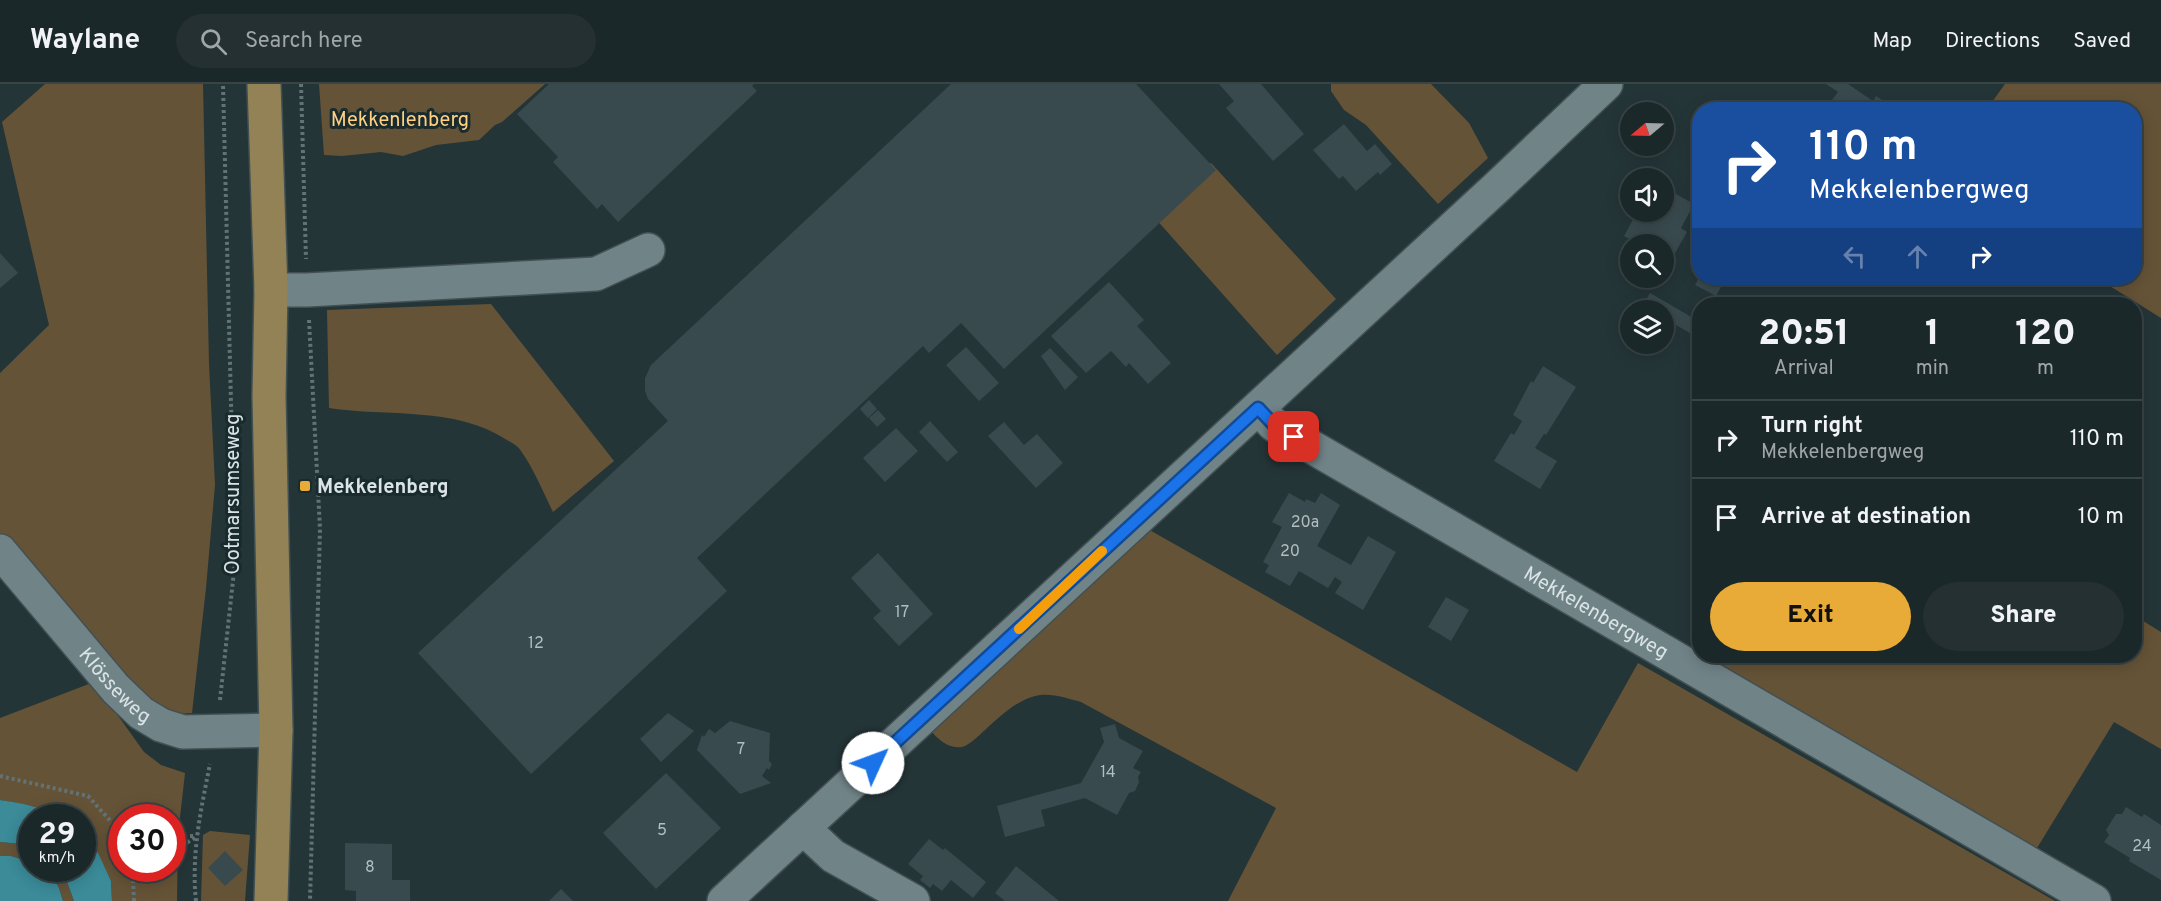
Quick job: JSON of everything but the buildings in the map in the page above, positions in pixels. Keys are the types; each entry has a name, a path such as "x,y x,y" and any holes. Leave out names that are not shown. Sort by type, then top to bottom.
{"main road":[{"name":"Ootmarsumseweg","path":"264,84 271,290 269,396 276,730 271,901"}],"street":[{"path":"724,901 1606,84"},
{"path":"271,290 596,274 648,250"},
{"name":"Mekkelenbergweg","path":"1258,408 1274,425 2094,901"},
{"name":"Klösseweg","path":"0,551 116,688 141,713 161,725 183,732 276,730"},
{"path":"803,828 833,856 913,901"}],"path":[{"name":"Ootmarsumseweg","path":"196,901 194,878 196,836 217,732 235,562 223,84"},
{"path":"302,84 307,290 320,529 310,901"},
{"path":"0,776 88,796 108,818"},
{"path":"186,836 196,836"},
{"path":"186,843 196,836"},
{"path":"133,882 134,901"}],"green space":[{"path":"45,84 203,84 209,364 215,485 192,713 177,714 125,685 0,536 0,373 49,325 2,122"},
{"name":"Mekkenlenberg","path":"319,84 545,84 479,140 436,145 403,156 381,152 342,156 324,155"},
{"path":"1331,84 1431,84 1469,123 1488,158 1438,204 1366,125 1344,110 1331,91"},
{"path":"2005,84 2161,84 2161,318 2142,306 2142,297 2127,297 2108,285 2142,285 2142,102 1992,102"},
{"path":"1211,163 1336,299 1277,355 1154,217"},
{"path":"491,304 614,461 553,512 520,449 487,429 444,417 329,408 327,310"},
{"path":"1146,528 1577,772 1638,663 2055,901 1228,901 1276,808 1081,702 1064,697 1041,695 1028,698 1002,715 962,747 948,745 930,730"},
{"path":"2142,620 2161,632 2161,749 2114,722 2031,858 1699,668 1702,663 2142,663"},
{"path":"94,682 144,752 161,765 185,773 182,804 108,804 108,876 96,854 96,804 22,804 0,800 0,718"},
{"path":"210,831 250,835 245,901 201,901 203,835"},
{"path":"0,842 18,844 18,858 0,856"},
{"path":"55,882 67,882 74,901 63,901"},
{"path":"111,882 177,882 177,901 112,901"}],"water":[{"path":"0,800 21,804 18,804 18,844 0,842"},
{"path":"96,850 108,875 108,882 111,882 112,901 74,901 67,882 96,882"},
{"path":"0,856 11,856 18,858 18,882 56,882 63,901 0,901"}],"slow traffic":[{"path":"1019,629 1102,551"}],"place":[{"name":"Mekkelenberg","path":"305,486"}],"route":[{"path":"873,763 1258,408 1274,425 1294,437"}]}
